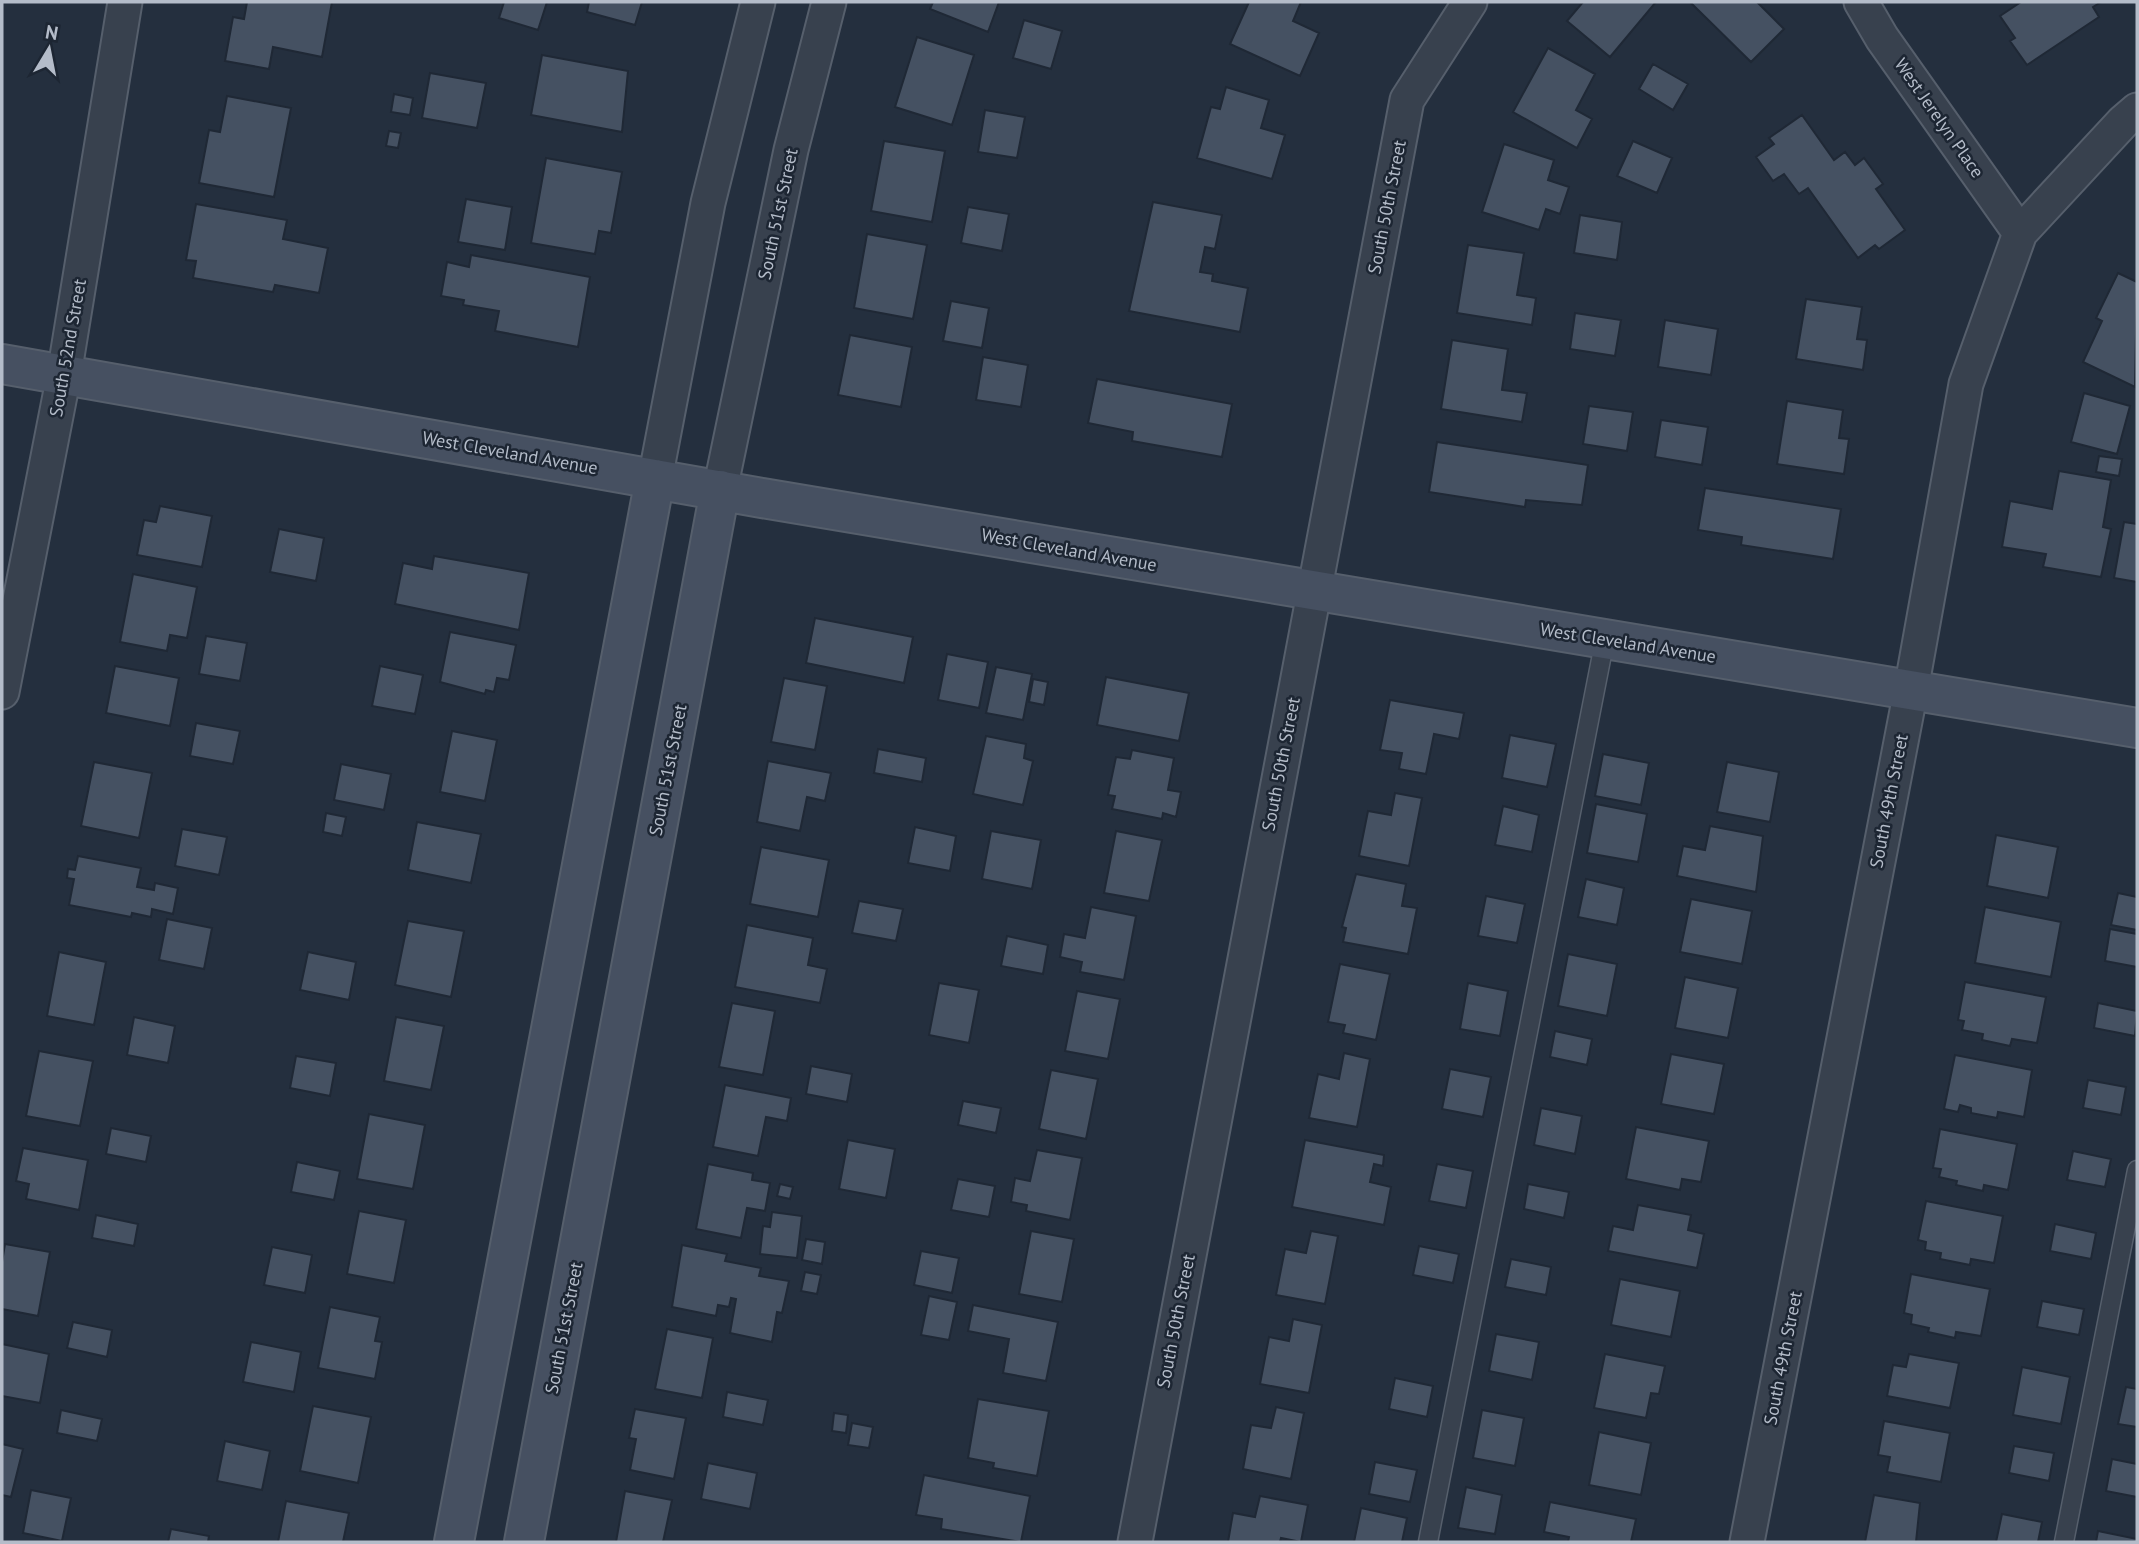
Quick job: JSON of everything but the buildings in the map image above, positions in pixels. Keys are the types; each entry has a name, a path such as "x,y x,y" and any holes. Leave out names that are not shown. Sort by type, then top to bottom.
{"street":[{"name":"South 52nd Street","path":"2,692 64,375 125,2"},
{"path":"454,1542 708,203 758,2"},
{"name":"South 51st Street","path":"524,1542 720,490 791,150 829,2"},
{"name":"South 50th Street","path":"1135,1542 1407,100 1470,2"},
{"name":"West Jerelyn Place","path":"1861,2 1882,38 2020,233"},
{"name":"South 49th Street","path":"1747,1542 1911,690 1966,384 2020,233 2137,110"},
{"name":"West Cleveland Avenue","path":"2,364 655,479 2137,728"}],"lane":[{"path":"1428,1542 1605,639"},
{"path":"2064,1542 2137,1170"}]}
